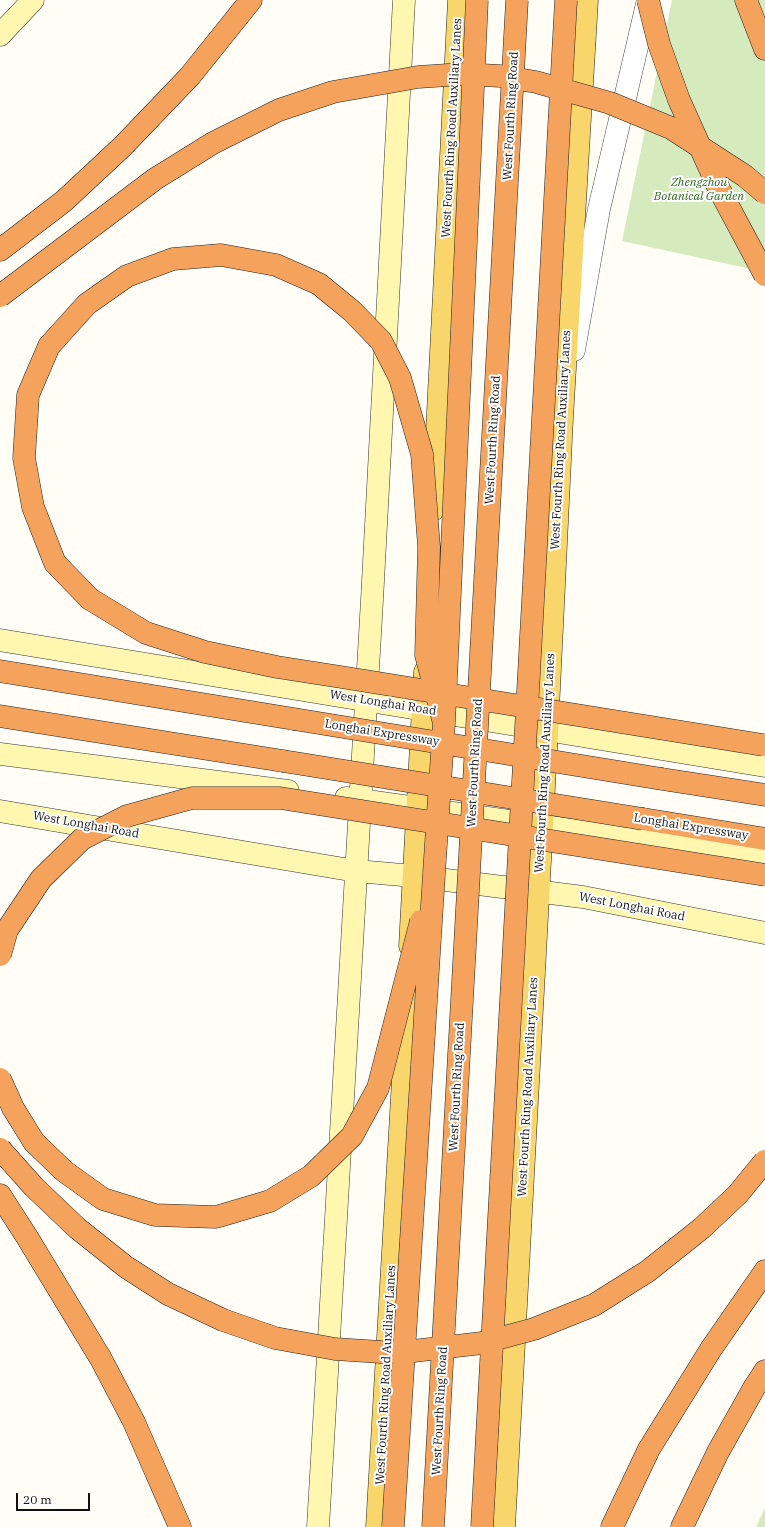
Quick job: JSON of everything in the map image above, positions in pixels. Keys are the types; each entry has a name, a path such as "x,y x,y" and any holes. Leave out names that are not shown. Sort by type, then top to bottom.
{"highway":[{"path":"0,250 64,201 123,146 190,76 251,0"},
{"path":"0,1079 13,1108 34,1142 64,1171 103,1199 155,1215 216,1217 270,1202 311,1176 352,1136 378,1088 424,875 444,723 477,0"},
{"name":"West Fourth Ring Road","path":"433,1527 517,0"},
{"path":"482,1527 566,0"},
{"path":"648,0 658,44 679,100 719,189 765,275"},
{"path":"746,0 765,49"},
{"path":"0,296 155,179 213,144 279,110 333,92 418,77 464,74 500,76 536,82 610,103 671,128 745,176 765,193"},
{"path":"444,723 436,693 434,686 426,655 429,547 422,454 400,378 380,341 352,311 319,284 276,265 221,255 173,259 153,266 127,276 87,304 49,346 28,395 24,458 33,507 55,563 90,599 146,633 204,652 284,668 427,691 435,692 443,693 765,745"},
{"name":"Longhai Expressway","path":"0,671 765,796"},
{"name":"Longhai Expressway","path":"0,716 765,839"},
{"path":"0,955 7,930 41,879 82,839 128,816 192,798 280,798 765,875"},
{"path":"393,1527 424,875"},
{"path":"0,1149 34,1187 77,1228 126,1267 168,1294 223,1320 275,1338 335,1349 396,1353 482,1343 534,1329 594,1305 648,1271 702,1228 738,1194 765,1161"},
{"path":"0,1195 101,1359 137,1428 180,1527"},
{"path":"612,1527 649,1449 711,1349 765,1271"},
{"path":"682,1527 718,1452 754,1388 765,1372"}],"main road":[{"path":"0,35 33,0"},
{"path":"318,1527 366,700 404,0"},
{"name":"West Fourth Ring Road Auxiliary Lanes","path":"377,1527 424,875 419,808 459,0"},
{"name":"West Fourth Ring Road Auxiliary Lanes","path":"504,1527 547,730 562,418 587,0"},
{"name":"West Longhai Road","path":"0,640 765,766"},
{"path":"0,754 360,800 765,857"},
{"name":"West Longhai Road","path":"0,811 356,871 424,875 583,897 765,933"},
{"path":"508,1459 513,1527"}],"street":[{"path":"562,418 599,209 648,0"}],"green space":[{"name":"Zhengzhou Botanical Garden","path":"672,0 765,0 765,272 622,241"},
{"path":"765,1508 765,1527 756,1527"}]}
